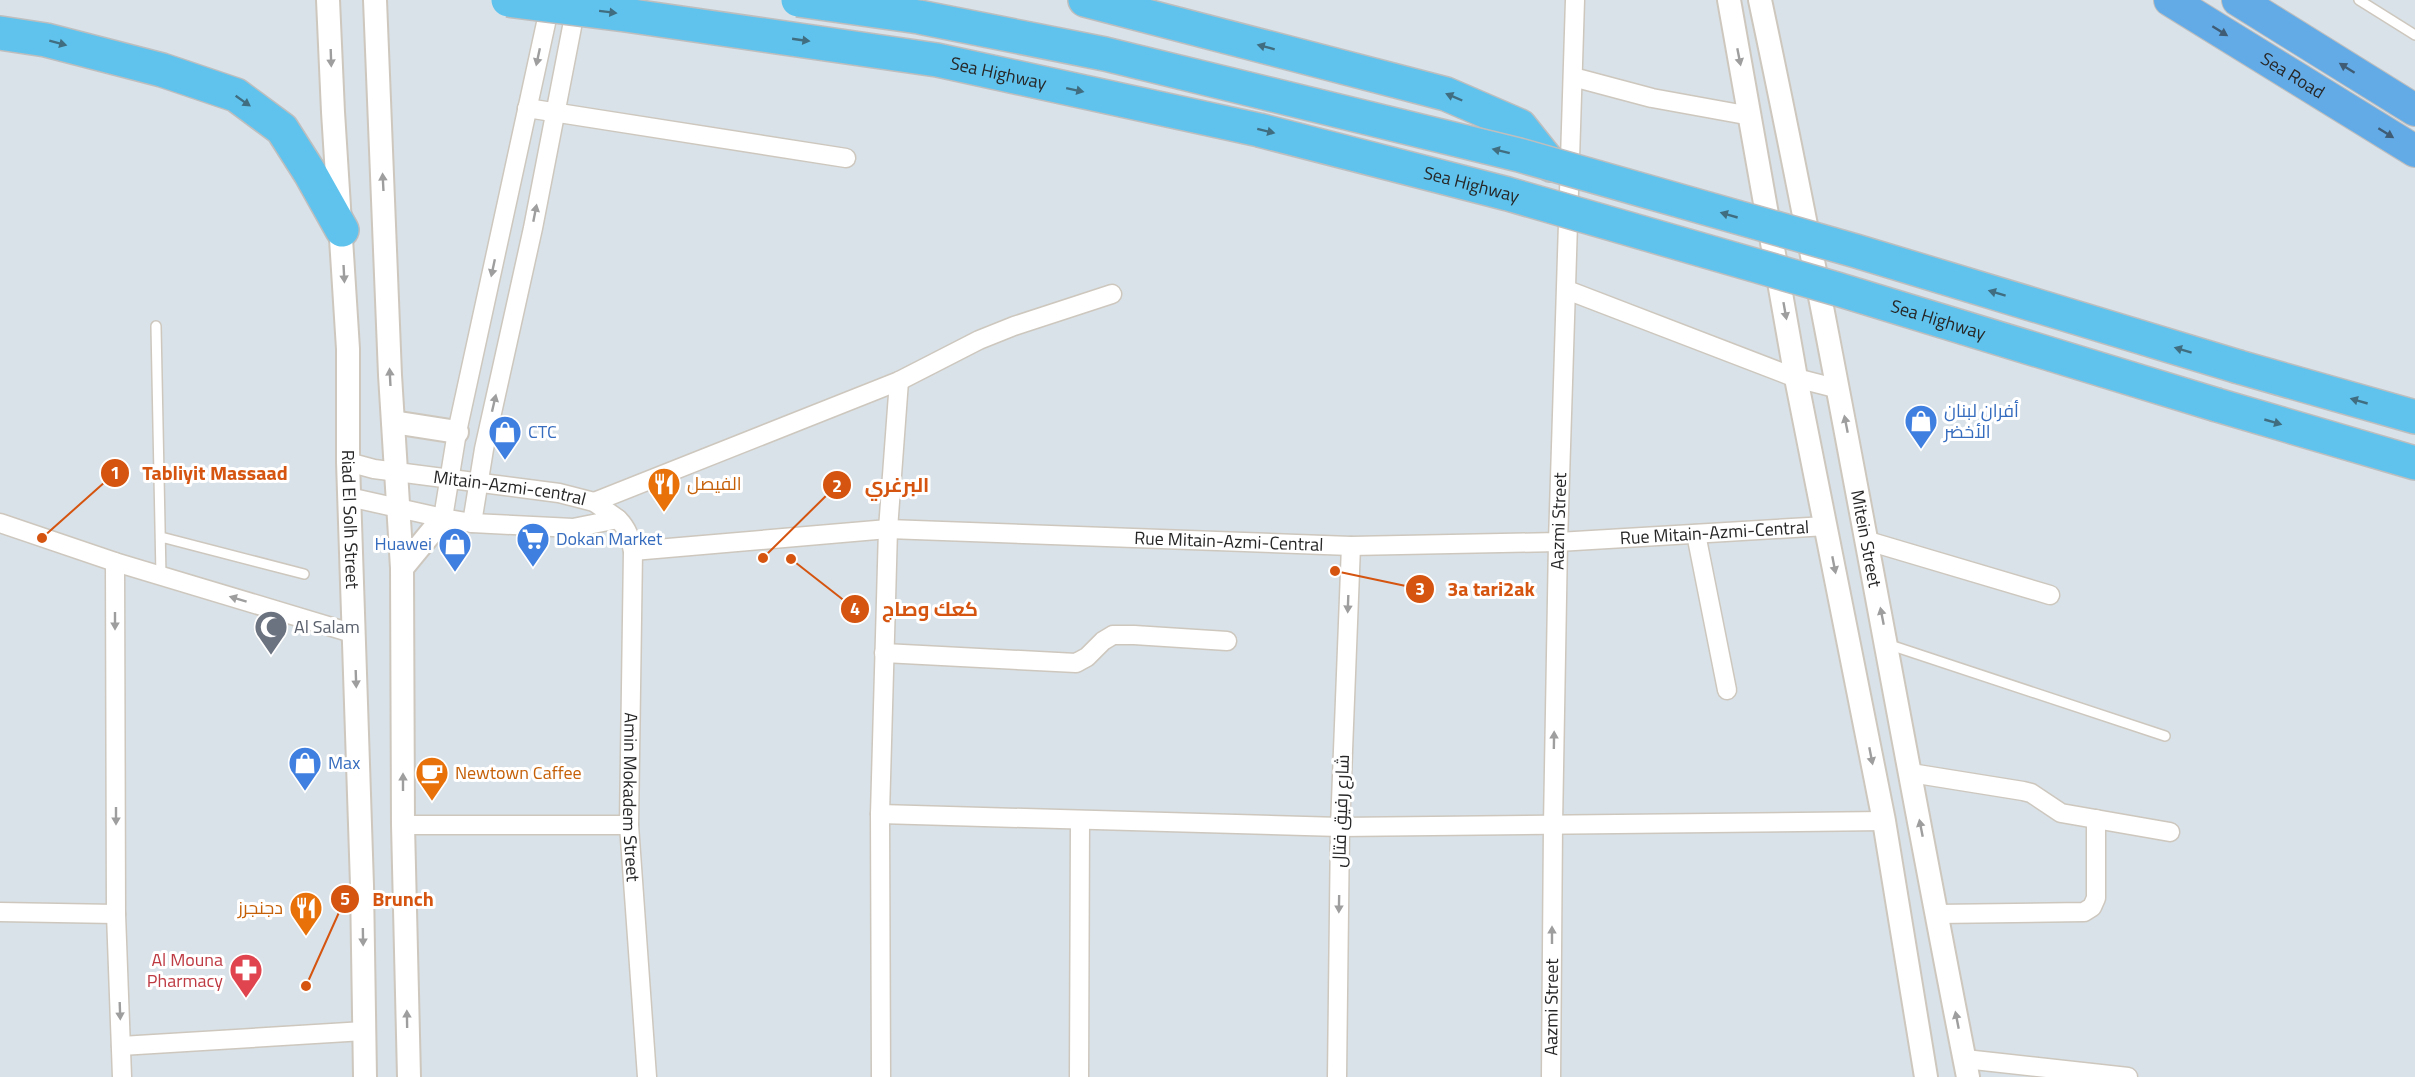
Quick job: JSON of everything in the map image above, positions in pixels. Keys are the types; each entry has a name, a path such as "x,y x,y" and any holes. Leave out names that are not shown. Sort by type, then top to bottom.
{"highway":[{"name":"Sea Highway","path":"508,0 937,60 1259,129 1508,194 1837,289 2415,463"},
{"path":"798,0 919,17 1105,54 1287,97 1551,165 1856,251 2239,367 2415,417"},
{"path":"1085,0 1446,94 1520,126 1551,165"},
{"name":"Sea Road","path":"2170,0 2415,151"},
{"name":"Sea Road","path":"2238,0 2415,110"},
{"path":"0,33 46,40 152,68 236,95 282,129 342,230"}],"street":[{"name":"Riad El Solh Street","path":"328,0 348,349 348,462 355,634 365,1077"},
{"path":"375,0 393,422 402,568 403,825 409,1077"},
{"path":"402,568 443,518 457,432 551,0"},
{"path":"472,523 478,482 577,0"},
{"name":"Aazmi Street","path":"1551,1077 1558,542 1575,0"},
{"path":"1728,0 1796,378 1884,821 1926,1077"},
{"name":"Mitein Street","path":"1760,0 1839,389 1966,1068"},
{"path":"1573,76 1652,98 1750,116"},
{"path":"527,108 846,158"},
{"path":"1567,290 1796,378 1839,389"},
{"path":"594,502 899,381 979,340 1112,294"},
{"path":"881,1077 880,814 884,653 888,529 899,381"},
{"path":"393,422 457,432"},
{"name":"Mitain-Azmi-central","path":"348,462 397,472 559,493 594,502 618,519"},
{"name":"Mitain-Azmi-central","path":"349,497 472,523 573,528 618,519"},
{"name":"Amin Mokadem Street","path":"618,519 630,536 633,551 629,825 647,1077"},
{"path":"0,524 115,562 355,634"},
{"name":"Rue Mitain-Azmi-Central","path":"633,551 888,529 1351,546 1558,542 1826,526"},
{"path":"1696,534 1727,690"},
{"path":"1868,541 2050,596"},
{"name":"شارع رفيق فتال","path":"1337,1077 1340,827 1351,546"},
{"path":"115,562 116,914 122,1077"},
{"path":"884,653 1076,663 1087,657 1103,640 1113,635 1227,641"},
{"path":"1911,773 2023,791 2061,813 2170,832"},
{"path":"880,814 1340,827 1884,821"},
{"path":"1937,914 2084,912 2092,908 2096,898 2096,819"},
{"path":"1079,1077 1080,820"},
{"path":"403,825 629,825"},
{"path":"0,912 116,914"},
{"path":"121,1046 364,1031"},
{"path":"1966,1068 2128,1077"}],"lane":[{"path":"2359,0 2415,35"},
{"path":"156,326 161,576"},
{"path":"160,537 304,574"},
{"path":"1887,644 2165,736"}],"place":[{"name":"أفران لبنان الأخضر","path":"1921,450"},
{"name":"CTC","path":"505,461"},
{"name":"الفيصل","path":"664,513"},
{"name":"Tabliyit Massaad","path":"42,538"},
{"name":"البرغري","path":"763,558"},
{"name":"كعك وصاج","path":"791,559"},
{"name":"Dokan Market","path":"533,568"},
{"name":"3a tari2ak","path":"1335,571"},
{"name":"Huawei","path":"455,573"},
{"name":"Al Salam","path":"271,656"},
{"name":"Max","path":"305,792"},
{"name":"Newtown Caffee","path":"432,802"},
{"name":"دجنجرز","path":"306,937"},
{"name":"Brunch","path":"306,986"},
{"name":"Al Mouna Pharmacy","path":"246,999"}]}
